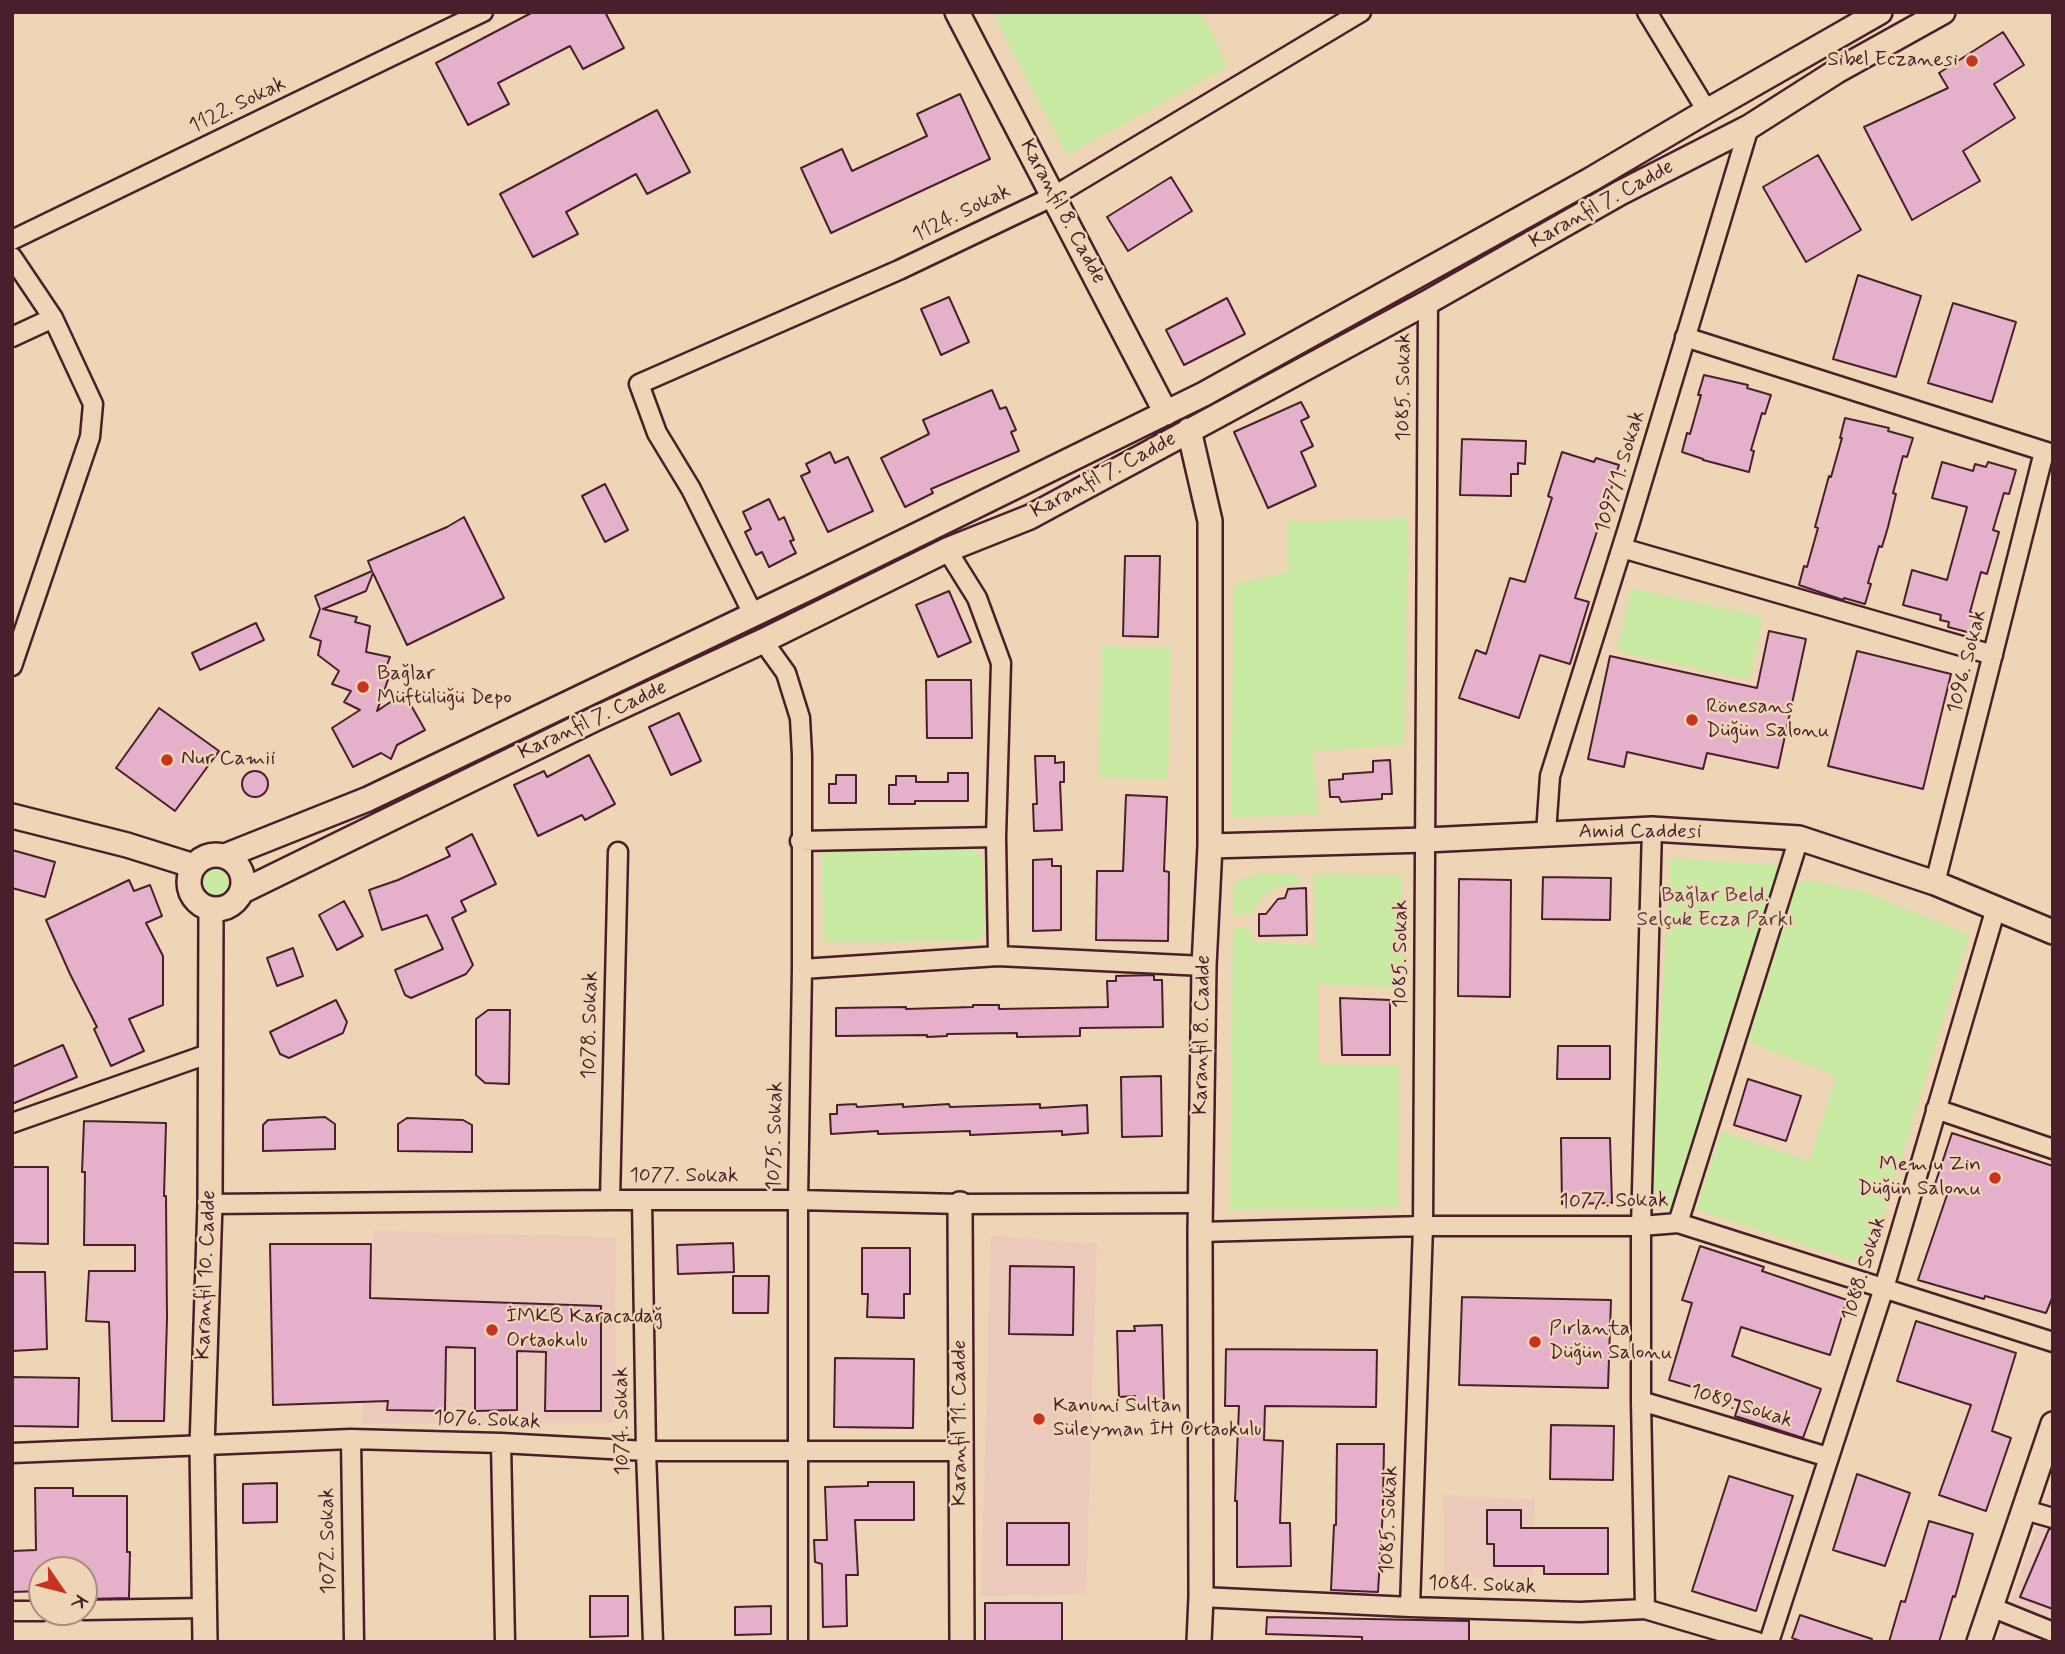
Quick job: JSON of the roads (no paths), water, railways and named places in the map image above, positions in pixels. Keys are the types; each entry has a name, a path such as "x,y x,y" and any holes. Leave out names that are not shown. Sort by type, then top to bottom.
{"street":[{"name":"1122. Sokak","path":"12,240 483,12"},
{"name":"Karanfil 8. Cadde","path":"957,12 1166,413"},
{"name":"1124. Sokak","path":"753,614 691,489 657,433 639,384 899,270 1054,196 1361,12"},
{"path":"1647,12 1707,111"},
{"name":"Karanfil 7. Cadde","path":"225,856 368,799 1204,394 1590,180 1880,12"},
{"name":"Karanfil 7. Cadde","path":"241,892 947,550 1030,517 1428,302 1620,193 1749,127 1837,71 1942,12"},
{"name":"1097/1. Sokak","path":"1546,833 1550,776 1749,127"},
{"path":"12,257 52,318 93,404 90,437 12,666"},
{"name":"1085. Sokak","path":"1410,1607 1423,1226 1428,302"},
{"path":"12,337 52,318"},
{"path":"1685,337 2048,453"},
{"name":"Karanfil 8. Cadde","path":"1189,430 1210,521 1210,846 1204,966 1200,1232 1199,1642"},
{"name":"1096. Sokak","path":"1935,883 1993,654 2048,453"},
{"path":"1622,548 1993,654"},
{"path":"947,550 977,598 1001,663 996,837 998,956"},
{"name":"1075. Sokak","path":"763,641 786,673 800,718 802,755 798,1642"},
{"path":"12,816 127,845 194,866"},
{"path":"1645,1609 1641,1226 1652,829"},
{"name":"Amid Caddesi","path":"1210,846 1426,840 1652,829 1799,838 1935,883 2053,932"},
{"path":"800,841 996,837"},
{"path":"1678,1223 1799,838"},
{"name":"1078. Sokak","path":"610,1199 618,852"},
{"path":"208,856 225,856 239,867 243,884 241,892 229,906 211,909 202,906 190,892 190,874 194,866 208,856"},
{"name":"1088. Sokak","path":"1769,1642 1884,1288 1996,908"},
{"name":"Karanfil 10. Cadde","path":"205,1642 202,1447 210,1204 211,909"},
{"path":"802,969 998,956 1204,966"},
{"path":"12,1123 211,1053"},
{"path":"1936,1109 2053,1149"},
{"name":"1077. Sokak","path":"210,1204 610,1199 960,1204 1201,1203"},
{"name":"1074. Sokak","path":"642,1200 646,1451 653,1642"},
{"name":"Karanfil 11. Cadde","path":"960,1204 962,1642"},
{"name":"1077. Sokak","path":"1200,1232 1423,1226 1641,1226 1678,1223 2053,1342"},
{"name":"1089. Sokak","path":"1641,1401 1828,1457"},
{"path":"1979,1642 2053,1424"},
{"name":"1076. Sokak","path":"12,1453 351,1439 646,1451 960,1451"},
{"name":"1072. Sokak","path":"351,1439 354,1642"},
{"path":"501,1443 505,1642"},
{"path":"2025,1510 2053,1518"},
{"name":"1084. Sokak","path":"1201,1597 1580,1612 1645,1609 1757,1642"},
{"path":"1991,1607 2053,1632"},
{"path":"98,1610 204,1608"}],"place":[{"name":"Sibel Eczanesi","path":"1972,61"},
{"name":"Bağlar Müftülüğü Depo","path":"363,687"},
{"name":"Rönesans Düğün Salonu","path":"1692,720"},
{"name":"Nur Camii","path":"167,760"},
{"name":"Mem u Zin Düğün Salonu","path":"1995,1178"},
{"name":"İMKB Karacadağ Ortaokulu","path":"492,1330"},
{"name":"Pırlanta Düğün Salonu","path":"1535,1342"},
{"name":"Kanuni Sultan Süleyman İH Ortaokulu","path":"1039,1419"}],"park label":[{"name":"Bağlar Beld. Selçuk Ecza Parkı","path":"1715,909"}]}
